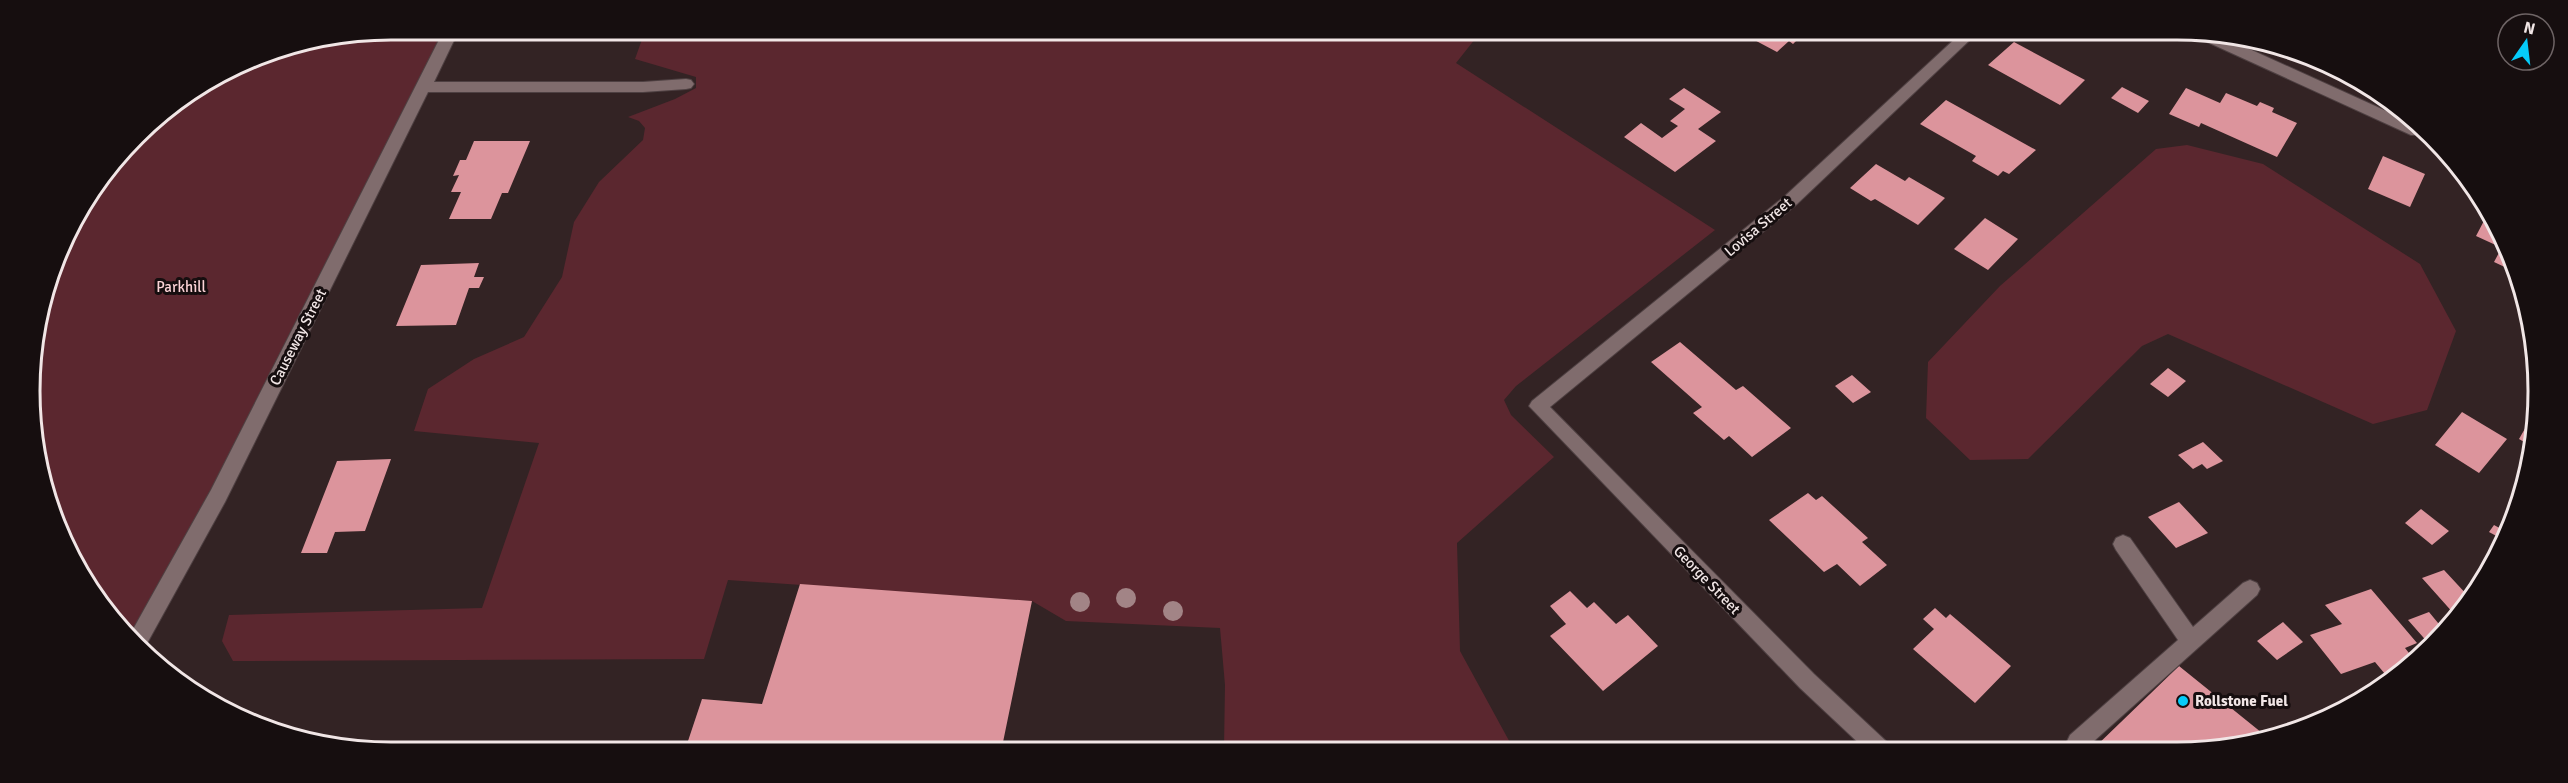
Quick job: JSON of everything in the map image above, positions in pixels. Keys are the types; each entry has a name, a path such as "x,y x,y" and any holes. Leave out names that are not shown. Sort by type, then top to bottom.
{"street":[{"name":"Causeway Street","path":"140,637 218,496 447,40"},
{"name":"Lovisa Street","path":"1538,406 1791,200 1962,40"},
{"path":"2227,45 2403,124"},
{"path":"423,87 643,87 686,84"},
{"name":"George Street","path":"1538,406 1807,681 1872,742"},
{"path":"2123,544 2191,641"},
{"path":"2077,742 2250,589"}],"green space":[{"name":"Parkhill","path":"447,40 140,636 100,587 77,547 59,504 47,460 40,392 47,323 59,279 77,236 100,196 143,143 196,100 236,77 279,59 323,47 369,41"},
{"path":"642,40 1474,40 1456,63 1715,230 1516,386 1504,400 1511,415 1554,457 1457,543 1460,651 1510,742 1224,742 1225,685 1220,628 1066,621 1032,601 728,580 704,659 233,661 222,641 229,615 482,608 539,443 414,431 428,389 474,359 524,337 562,277 574,222 599,182 643,140 645,128 639,121 628,117 675,99 696,88 696,77 635,59"},
{"path":"2187,145 2263,164 2420,264 2456,331 2427,410 2373,424 2168,334 2142,346 2028,459 1970,460 1926,418 1928,362 2000,286 2156,149"}],"building":[{"path":"1754,40 1797,40 1793,44 1789,41 1777,52"},
{"path":"2014,42 2085,80 2060,105 1988,65"},
{"path":"2122,87 2149,101 2138,113 2111,98"},
{"path":"1684,88 1721,112 1698,129 1716,141 1675,172 1624,137 1641,123 1662,138 1678,126 1670,121 1685,109 1669,99"},
{"path":"2186,88 2220,103 2226,93 2257,106 2260,102 2274,108 2272,112 2297,123 2277,157 2201,123 2199,127 2169,114"},
{"path":"1946,100 2036,150 2009,174 2003,171 1998,176 1972,161 1976,156 1920,124"},
{"path":"474,141 530,141 508,193 502,193 491,219 449,219 461,192 451,192 459,175 453,176 460,160 466,160"},
{"path":"2383,156 2425,174 2410,207 2368,189"},
{"path":"1876,164 1905,181 1909,177 1945,198 1918,225 1875,199 1871,201 1850,188"},
{"path":"1985,218 2018,239 1988,270 1954,249"},
{"path":"2483,222 2495,245 2476,236"},
{"path":"2499,253 2505,267 2494,262"},
{"path":"479,263 474,277 484,277 479,288 469,288 456,325 396,326 421,265"},
{"path":"1680,342 1736,390 1743,386 1791,428 1752,457 1729,436 1724,440 1693,413 1702,407 1651,362"},
{"path":"2168,368 2186,381 2168,397 2150,384"},
{"path":"1852,375 1871,392 1853,403 1835,386"},
{"path":"2462,412 2507,439 2479,473 2435,445"},
{"path":"2525,428 2523,442 2519,439"},
{"path":"2203,442 2223,461 2207,469 2202,464 2193,469 2178,455"},
{"path":"391,459 365,531 335,532 327,553 301,553 337,461"},
{"path":"1808,493 1816,500 1822,496 1868,538 1862,542 1887,565 1860,586 1837,564 1824,572 1769,520"},
{"path":"2179,502 2208,533 2176,548 2148,517"},
{"path":"2421,509 2449,531 2432,545 2405,523"},
{"path":"2494,525 2500,528 2496,536 2489,532"},
{"path":"2444,570 2464,592 2451,610 2422,578"},
{"path":"800,584 1032,601 1003,742 688,742 702,699 762,704"},
{"path":"2371,589 2417,643 2405,648 2409,654 2385,674 2375,662 2341,674 2310,635 2342,624 2325,605"},
{"path":"1570,591 1587,608 1594,602 1616,624 1628,615 1658,646 1603,691 1550,636 1566,624 1550,606"},
{"path":"1935,608 1946,618 1950,614 2011,666 1975,703 1913,649 1934,629 1923,619"},
{"path":"2429,612 2439,624 2425,640 2408,620"},
{"path":"2283,622 2303,642 2277,660 2257,641"},
{"name":"Rollstone Fuel","path":"2179,666 2261,732 2199,742 2100,742"}],"place":[{"name":"Rollstone Fuel","path":"2183,701"}]}
